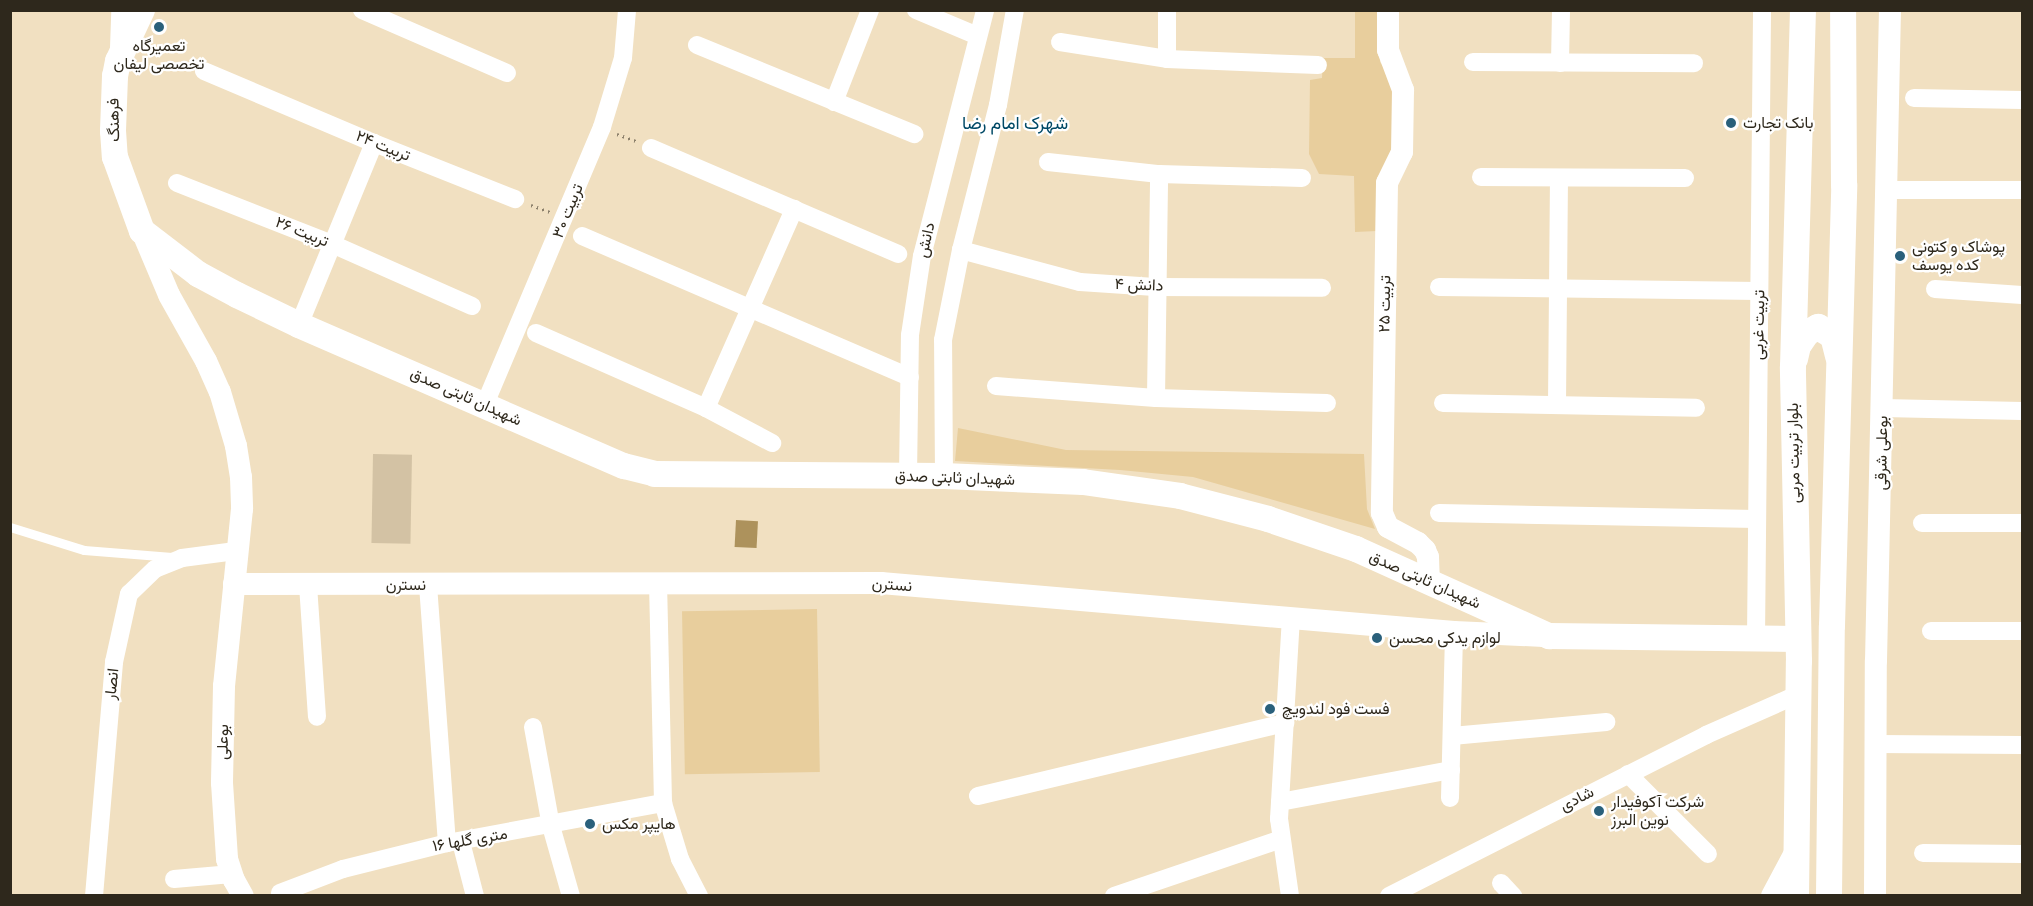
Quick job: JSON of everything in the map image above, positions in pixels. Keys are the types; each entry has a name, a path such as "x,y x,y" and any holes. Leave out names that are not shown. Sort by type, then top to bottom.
{"main road":[{"name":"فرهنگ","path":"142,10 118,61 114,105 115,157 142,231"},
{"name":"بلوار تربیت مربی","path":"1796,896 1799,694 1793,367 1803,10"},
{"path":"1829,896 1832,626 1844,185 1843,10"},
{"name":"شهیدان ثابتی صدق","path":"142,231 198,274 299,325 485,404 576,446 624,466 655,474 944,476 1083,482 1180,496 1268,519 1356,549 1549,636 1797,639"},
{"path":"1793,367 1802,339 1818,327 1833,336 1840,368"}],"street":[{"path":"118,61 120,10"},
{"path":"362,10 507,73"},
{"name":"تربیت ۳۰","path":"485,404 602,127 623,58 627,10"},
{"path":"834,102 870,10"},
{"path":"915,10 978,36"},
{"name":"دانش","path":"908,476 910,335 922,256 985,10"},
{"path":"944,476 943,340 962,250 998,105 1016,10"},
{"path":"1167,10 1167,59"},
{"name":"تربیت ۲۵","path":"1388,10 1388,50 1403,90 1402,152 1388,183 1382,513 1388,527 1418,543 1425,550 1428,557 1428,580"},
{"path":"1560,63 1561,10"},
{"name":"تربیت غربی","path":"1756,639 1762,10"},
{"name":"بوعلی شرقی","path":"1875,896 1890,10"},
{"path":"1060,42 1167,59 1318,65"},
{"path":"697,45 914,134"},
{"path":"1473,63 1694,63"},
{"name":"تربیت ۲۴","path":"204,71 374,143 515,199"},
{"path":"1914,98 2022,100"},
{"path":"299,325 374,143"},
{"path":"651,148 898,254"},
{"path":"1048,162 1159,174 1302,178"},
{"path":"1156,398 1155,286 1159,174"},
{"path":"1481,177 1685,178"},
{"path":"1557,405 1559,179"},
{"name":"تربیت ۲۶","path":"177,183 332,244 472,306"},
{"path":"1887,190 2022,190"},
{"path":"706,408 794,209"},
{"name":"بوعلی","path":"142,231 169,295 206,361 228,417 241,477 242,509 224,686 222,783 224,831 232,874 243,896"},
{"path":"582,237 910,377"},
{"name":"دانش ۴","path":"962,250 1080,282 1155,286 1322,288"},
{"path":"1439,287 1760,291"},
{"path":"1935,289 2022,295"},
{"path":"536,333 706,408 772,443"},
{"path":"996,386 1156,398 1327,403"},
{"path":"1443,403 1696,408"},
{"path":"1883,408 2022,411"},
{"path":"1439,513 1757,519"},
{"path":"1922,523 2022,523"},
{"name":"انصار","path":"94,896 114,662 129,594 155,569 182,558 236,551"},
{"path":"658,582 663,803 680,859 699,896"},
{"name":"نسترن","path":"234,584 428,585 658,582 881,584 1454,632 1549,636"},
{"path":"308,585 317,717"},
{"path":"428,585 454,843 475,896"},
{"path":"1290,896 1281,839 1280,802 1291,619"},
{"path":"1931,631 2022,631"},
{"path":"1450,798 1454,632"},
{"name":"شادی","path":"1389,896 1706,735 1799,694"},
{"path":"1452,736 1606,722"},
{"path":"978,796 1285,723"},
{"path":"533,727 551,826 571,896"},
{"path":"1876,744 2022,745"},
{"path":"1280,802 1451,770"},
{"path":"1628,774 1708,854"},
{"name":"۱۶ متری گلها","path":"280,893 343,869 454,843 663,803"},
{"path":"1114,896 1281,839"},
{"path":"1772,896 1797,849"},
{"path":"1923,853 2022,854"},
{"path":"174,879 232,874"}],"lane":[{"path":"10,526 84,550 182,558"}],"path":[{"path":"602,127 651,148"},
{"path":"515,199 564,218"}],"shaded area":[{"path":"1355,11 1379,12 1380,62 1394,82 1395,155 1377,231 1355,232 1354,176 1319,174 1309,154 1310,80 1322,78 1323,58 1355,58"},
{"path":"958,428 1066,450 1364,454 1367,509 1375,529 1193,477 1120,470 955,461"},
{"path":"736,520 758,521 757,548 735,547"},
{"path":"817,609 820,772 685,774 682,611"}],"building":[{"path":"373,454 412,455 410,544 371,543"}],"place":[{"name":"تعمیرگاه تخصصی لیفان","path":"159,27"},
{"name":"بانک تجارت","path":"1731,123"},
{"name":"پوشاک و کتونی کده یوسف","path":"1900,256"},
{"name":"لوازم یدکی محسن","path":"1377,638"},
{"name":"فست فود لندویچ","path":"1270,709"},
{"name":"شرکت آکوفیدار نوین البرز","path":"1599,811"},
{"name":"هایپر مکس","path":"590,824"}],"district":[{"name":"شهرک امام رضا","path":"1015,123"}]}
